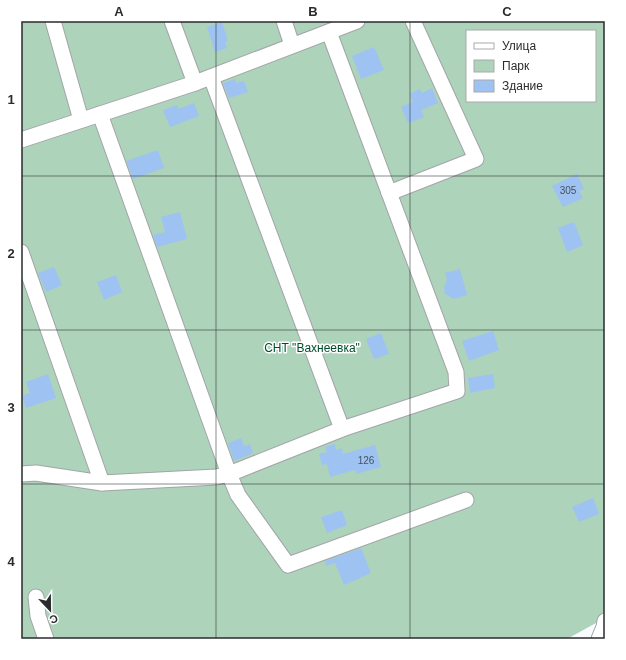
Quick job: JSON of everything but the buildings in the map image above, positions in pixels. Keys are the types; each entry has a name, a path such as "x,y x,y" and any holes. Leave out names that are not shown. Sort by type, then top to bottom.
{"lane":[{"path":"53,21 81,120"},
{"path":"172,21 195,83"},
{"path":"284,21 292,45"},
{"path":"21,140 195,83 357,21"},
{"path":"389,193 476,159 412,21"},
{"path":"21,474 36,473 102,483 216,477 229,474 342,429 457,391 456,372 329,32"},
{"path":"211,77 342,429"},
{"path":"100,114 229,474 238,495 288,565 466,500"},
{"path":"21,252 102,483"},
{"path":"36,597 38,616 46,639"},
{"path":"599,639 605,621"}],"green space":[{"name":"СНТ \"Вахнеевка\"","path":"21,21 605,21 605,618 567,639 21,639"}]}
